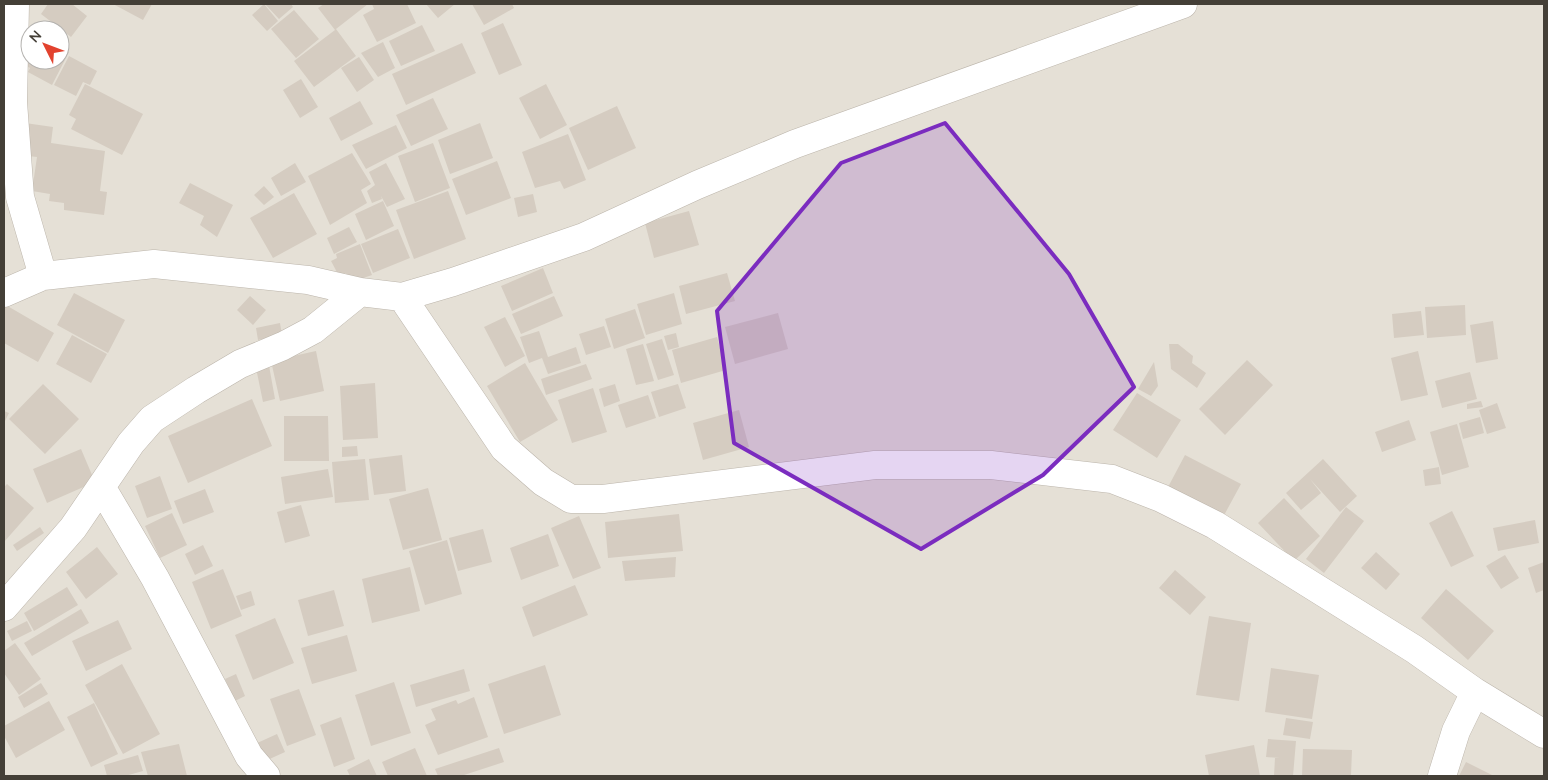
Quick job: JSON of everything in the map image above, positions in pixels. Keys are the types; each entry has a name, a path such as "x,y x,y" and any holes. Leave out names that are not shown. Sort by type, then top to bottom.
{"street":[{"path":"15,4 13,102 20,197 42,276"},
{"path":"4,293 42,276 154,264 308,280 360,292 402,297 453,282 584,237 794,144 1183,4"},
{"path":"4,607 73,528 132,443 152,419 240,364 283,346 313,330 360,292"},
{"path":"402,297 504,448 543,482 572,499 603,499 875,465 990,465 1112,479 1161,498 1215,525 1414,649 1475,692 1544,734"},
{"path":"102,488 155,578 249,756 266,776"},
{"path":"1442,776 1456,731 1475,692"}],"highlighted area":[{"path":"945,123 1069,274 1134,387 1043,475 921,549 734,443 717,311 841,163"}],"shaded area":[{"path":"4,4 1544,4 1544,776 4,776"}],"building":[{"path":"48,4 72,4 87,16 71,37 70,20 49,20 41,14"},
{"path":"113,4 152,4 143,20"},
{"path":"264,4 278,21 267,31 252,15"},
{"path":"265,4 291,4 293,7 279,19"},
{"path":"324,4 368,4 336,29 356,56 314,87 294,61 335,30 318,8"},
{"path":"372,4 407,4 416,23 377,42 363,15 374,9"},
{"path":"426,4 455,4 438,18"},
{"path":"472,4 512,4 514,8 484,25"},
{"path":"294,10 319,39 296,58 271,29"},
{"path":"503,23 522,65 499,75 481,33"},
{"path":"422,25 435,51 401,66 389,41"},
{"path":"383,42 395,68 378,77 361,53"},
{"path":"462,43 476,73 406,105 392,74"},
{"path":"20,53 20,62 16,60"},
{"path":"70,57 97,71 90,85 83,82 76,96 54,85 62,70 70,70"},
{"path":"359,57 374,80 357,92 341,68"},
{"path":"29,70 60,70 52,85 28,72"},
{"path":"301,79 318,107 300,118 283,90"},
{"path":"85,84 143,114 122,155 71,129 76,119 69,115"},
{"path":"546,84 567,125 540,139 519,98"},
{"path":"433,98 448,129 411,146 396,115"},
{"path":"360,101 373,124 341,141 329,118"},
{"path":"617,106 636,148 588,170 569,128"},
{"path":"25,123 53,127 51,143 105,151 100,191 107,192 104,215 64,210 64,203 49,201 50,194 32,191 37,157 20,155"},
{"path":"480,123 493,158 450,174 438,140"},
{"path":"396,125 407,148 366,169 352,145"},
{"path":"568,134 586,180 564,189 560,181 535,188 522,152"},
{"path":"433,143 450,188 415,202 398,156"},
{"path":"352,153 371,184 361,190 367,203 330,225 308,176"},
{"path":"497,161 511,198 466,215 452,179"},
{"path":"295,163 306,182 281,196 271,178"},
{"path":"386,163 405,199 387,207 381,196 382,199 372,203 367,191 375,185 369,172"},
{"path":"190,183 233,205 217,237 200,225 204,216 179,203"},
{"path":"264,186 274,197 264,205 254,195"},
{"path":"448,191 466,239 414,259 396,210"},
{"path":"294,193 317,234 273,258 250,218"},
{"path":"533,194 537,212 518,217 514,198"},
{"path":"383,201 394,226 366,240 355,214"},
{"path":"689,211 699,245 654,258 645,223"},
{"path":"349,227 357,242 334,254 327,238"},
{"path":"398,229 410,258 373,273 361,244"},
{"path":"360,244 372,275 349,283 346,273 339,276 331,261 337,258 336,254"},
{"path":"543,268 553,293 512,311 501,286"},
{"path":"727,273 735,301 686,314 679,286"},
{"path":"74,293 125,320 108,353 57,325"},
{"path":"674,293 682,324 646,335 637,304"},
{"path":"250,296 266,310 253,325 237,310"},
{"path":"554,296 563,316 521,334 512,314"},
{"path":"4,304 54,333 38,362 4,343"},
{"path":"1465,305 1466,335 1427,338 1425,307"},
{"path":"635,309 645,338 614,349 605,319"},
{"path":"1421,311 1424,335 1394,338 1392,314"},
{"path":"778,313 788,349 735,364 725,327"},
{"path":"505,317 525,356 505,367 484,327"},
{"path":"1493,321 1498,359 1476,363 1470,325"},
{"path":"280,323 282,335 258,340 256,328"},
{"path":"604,326 611,347 586,355 579,334"},
{"path":"539,331 548,357 576,347 581,363 548,374 542,358 529,363 520,337"},
{"path":"676,333 679,347 668,350 664,336"},
{"path":"72,335 107,354 91,383 56,364"},
{"path":"717,337 726,370 681,383 672,350"},
{"path":"662,339 674,375 658,380 646,344"},
{"path":"643,344 654,381 636,385 626,349"},
{"path":"1169,344 1178,344 1193,356 1192,363 1206,373 1197,388 1171,369"},
{"path":"316,351 324,391 280,401 271,361"},
{"path":"1418,351 1428,395 1401,401 1391,358"},
{"path":"268,360 275,399 263,402 255,363"},
{"path":"1247,360 1273,385 1225,435 1199,409"},
{"path":"1154,362 1158,386 1151,396 1138,389"},
{"path":"525,363 558,420 520,442 487,386"},
{"path":"586,364 592,379 546,395 541,379"},
{"path":"1470,372 1477,399 1442,408 1435,381"},
{"path":"375,383 378,438 343,440 340,386"},
{"path":"43,384 79,419 45,454 9,419"},
{"path":"615,384 620,401 604,407 599,389"},
{"path":"678,384 686,408 659,417 651,392"},
{"path":"593,388 607,432 572,443 558,400"},
{"path":"1137,393 1181,420 1157,458 1113,430"},
{"path":"648,395 656,418 626,428 618,405"},
{"path":"252,399 272,446 188,483 168,436"},
{"path":"1481,401 1483,407 1467,409 1467,404"},
{"path":"1497,403 1506,428 1487,434 1479,410"},
{"path":"739,410 749,447 703,460 693,423"},
{"path":"4,411 9,413 4,423"},
{"path":"284,416 328,416 329,461 284,461"},
{"path":"1480,417 1484,433 1463,439 1459,423"},
{"path":"1409,420 1416,440 1382,452 1375,432"},
{"path":"1457,424 1469,467 1442,475 1430,432"},
{"path":"357,446 358,456 342,457 342,447"},
{"path":"81,449 95,482 47,503 33,469"},
{"path":"402,455 406,491 374,495 369,459"},
{"path":"1185,455 1241,484 1222,519 1167,489"},
{"path":"365,459 369,500 335,503 332,462"},
{"path":"1323,459 1357,496 1340,512 1310,479 1321,493 1301,510 1286,493"},
{"path":"1439,467 1441,484 1425,486 1423,470"},
{"path":"328,469 333,497 285,504 281,477"},
{"path":"160,476 172,509 147,518 135,486"},
{"path":"7,484 34,508 4,542 4,487"},
{"path":"428,488 442,540 403,550 389,499"},
{"path":"205,489 214,512 183,524 174,501"},
{"path":"1284,498 1320,536 1294,561 1258,523"},
{"path":"301,505 310,536 285,543 277,512"},
{"path":"1346,507 1364,521 1324,573 1306,559"},
{"path":"1452,511 1474,556 1451,567 1429,523"},
{"path":"172,513 187,545 160,558 145,526"},
{"path":"679,514 683,551 608,558 605,522"},
{"path":"579,516 601,568 573,579 551,528"},
{"path":"1535,520 1539,543 1498,551 1493,528"},
{"path":"40,527 44,533 17,551 13,545"},
{"path":"483,529 492,562 458,571 449,538"},
{"path":"548,534 559,566 521,580 510,548"},
{"path":"447,540 462,594 425,605 409,551"},
{"path":"203,545 213,566 195,575 185,554"},
{"path":"97,547 118,574 86,599 66,572"},
{"path":"1376,552 1400,574 1386,590 1361,568"},
{"path":"1505,555 1519,578 1501,589 1486,566"},
{"path":"676,557 675,577 625,581 622,561"},
{"path":"1544,562 1544,590 1536,593 1528,568"},
{"path":"410,567 420,611 372,623 362,579"},
{"path":"223,569 242,616 211,629 192,582"},
{"path":"1175,570 1206,597 1190,615 1159,588"},
{"path":"575,585 588,615 533,637 522,607"},
{"path":"67,587 78,605 34,631 24,613"},
{"path":"1446,589 1494,631 1468,660 1421,618"},
{"path":"334,590 344,626 308,636 298,600"},
{"path":"251,591 255,605 241,610 236,596"},
{"path":"81,609 89,623 32,656 24,643"},
{"path":"1209,616 1251,623 1239,701 1196,695"},
{"path":"275,618 294,663 253,680 235,635"},
{"path":"118,620 132,649 86,671 72,641"},
{"path":"27,621 32,631 12,641 7,631"},
{"path":"347,635 357,671 312,684 301,648"},
{"path":"15,643 41,679 19,695 4,673 4,651"},
{"path":"122,664 160,734 123,754 85,685"},
{"path":"545,665 561,715 504,734 488,684"},
{"path":"1271,668 1319,675 1312,719 1265,712"},
{"path":"464,669 470,691 416,707 410,685"},
{"path":"236,674 245,696 235,701 225,679"},
{"path":"394,682 411,733 371,746 355,695"},
{"path":"41,683 48,694 24,708 18,697"},
{"path":"299,689 316,735 287,746 270,699"},
{"path":"474,697 488,737 438,755 425,725 436,720 431,709 456,700 458,704"},
{"path":"49,701 65,730 16,758 4,736 4,726"},
{"path":"94,703 118,754 91,767 67,717"},
{"path":"341,717 355,759 334,767 320,725"},
{"path":"1286,718 1313,722 1310,739 1283,735"},
{"path":"277,734 285,752 263,762 255,744"},
{"path":"1268,739 1296,741 1293,776 1274,776 1275,758 1280,758 1266,757"},
{"path":"179,744 187,776 148,776 141,752"},
{"path":"1254,745 1260,776 1209,776 1205,755"},
{"path":"415,748 427,776 388,776 382,762"},
{"path":"499,748 504,762 461,776 438,776 435,769"},
{"path":"1303,749 1352,750 1351,776 1302,776"},
{"path":"138,755 143,771 125,776 107,776 104,765"},
{"path":"369,759 377,776 350,776 347,770"},
{"path":"1466,762 1494,776 1459,776"}]}
